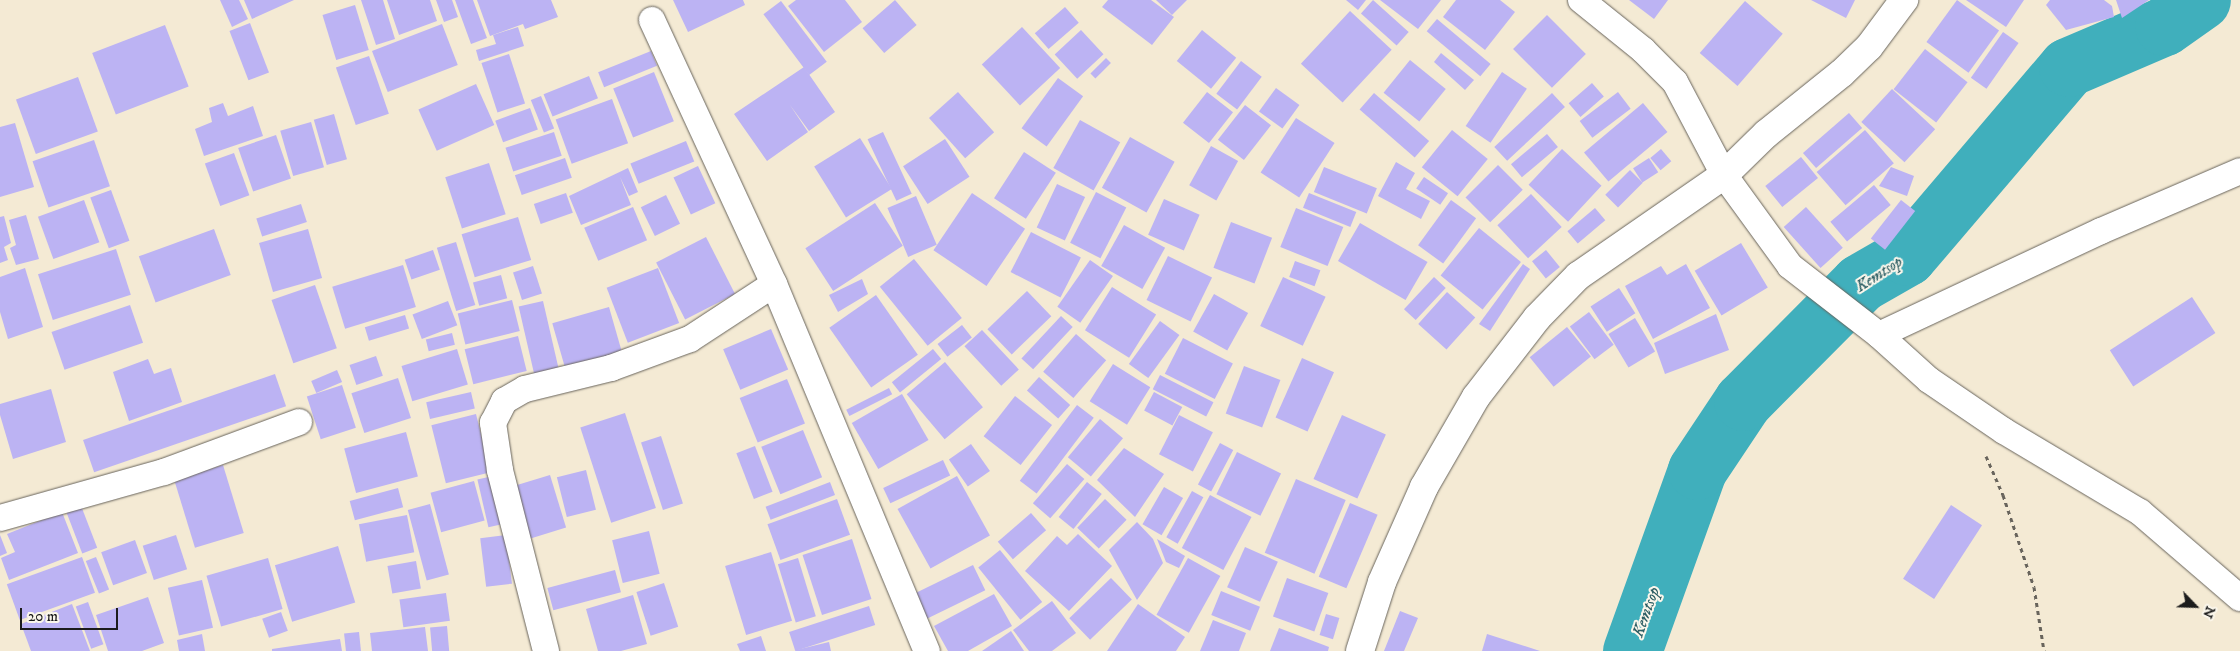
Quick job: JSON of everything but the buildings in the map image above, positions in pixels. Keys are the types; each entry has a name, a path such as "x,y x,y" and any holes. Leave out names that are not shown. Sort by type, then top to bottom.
{"street":[{"path":"1581,0 1643,50 1675,82 1724,175 1790,266 1870,329 1929,380 2004,431 2140,512 2240,598"},
{"path":"1360,651 1382,582 1424,487 1487,383 1536,318 1578,276 1724,175 1766,134 1869,48 1904,0"},
{"path":"652,20 774,284 927,651"},
{"path":"1870,329 2240,171"},
{"path":"546,651 500,470 493,423 504,401 525,389 611,368 690,339 774,284"},
{"path":"0,518 164,472 299,422"}],"path":[{"path":"1985,452 2003,495 2034,588 2044,651"}],"waterway":[{"name":"Kemtsop","path":"1632,651 1697,470 1743,401 1860,283 1907,256 2068,67 2164,26 2201,0"}]}
